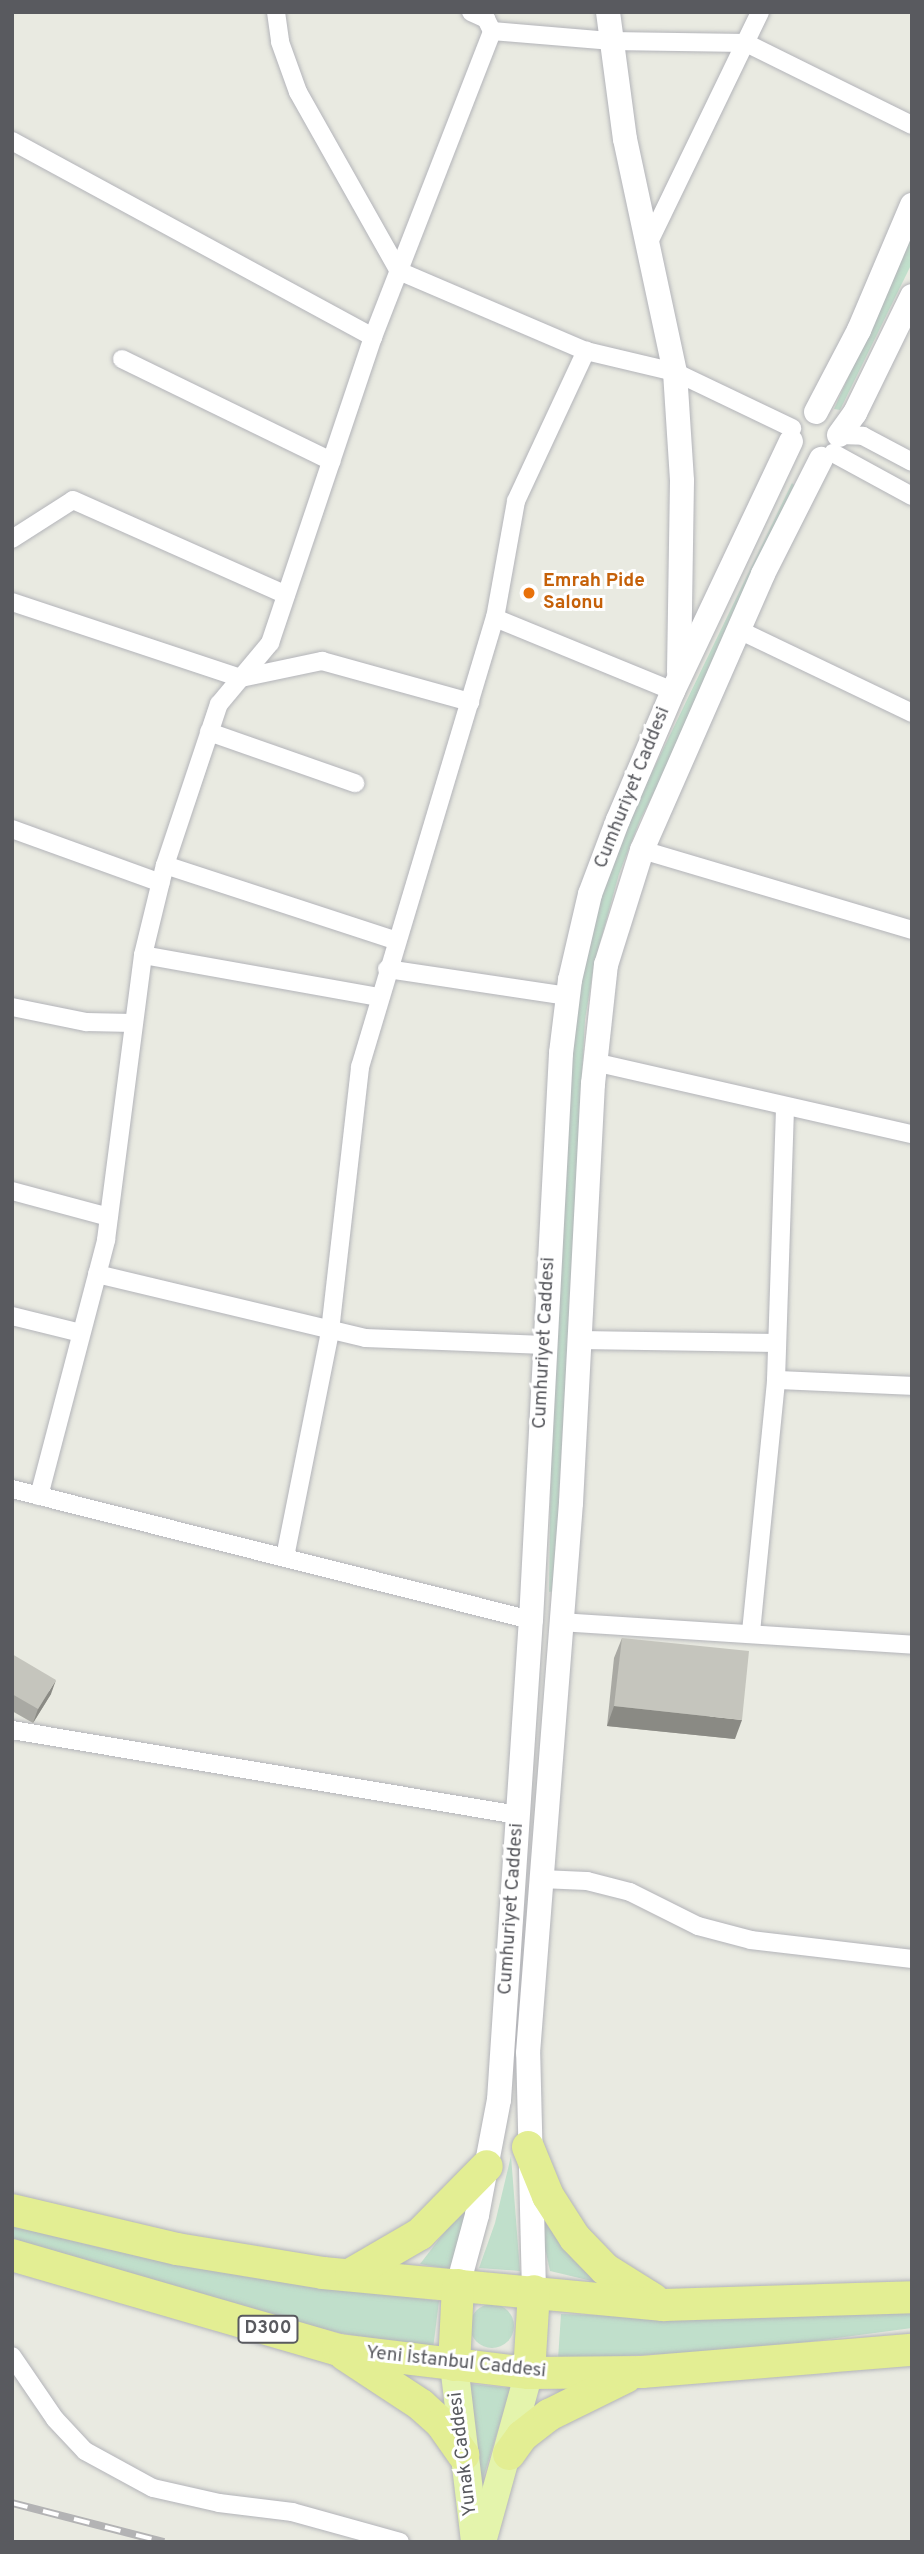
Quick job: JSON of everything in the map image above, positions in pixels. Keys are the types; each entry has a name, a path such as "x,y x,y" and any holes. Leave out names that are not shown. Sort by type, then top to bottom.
{"highway":[{"path":"528,2147 548,2196 575,2238 604,2269 663,2305"},
{"path":"351,2274 420,2234 487,2166"},
{"path":"12,2210 177,2249 351,2274 663,2305 912,2297"},
{"name":"Yeni İstanbul Caddesi","path":"12,2255 338,2350 529,2373 642,2372 912,2350"},
{"path":"454,2365 458,2285"},
{"path":"529,2373 534,2291"},
{"path":"338,2350 421,2405 441,2423 463,2455"},
{"path":"509,2454 522,2436 549,2416 606,2384 642,2372"}],"main road":[{"path":"608,12 610,40 646,248 675,372 682,481 676,684"},
{"path":"816,412 859,330 912,205"},
{"name":"Cumhuriyet Caddesi","path":"534,2291 528,2147 528,2053 580,1340 594,1062 606,965 642,850 739,630 831,449 855,413 912,296"},
{"path":"816,412 830,417 831,449 802,456 792,434 800,417 816,412"},
{"name":"Cumhuriyet Caddesi","path":"458,2285 487,2166 499,2100 531,1620 567,996 597,873 676,684 792,434"},
{"path":"531,1620 561,1622"},
{"name":"Yunak Caddesi","path":"454,2365 475,2542"},
{"name":"Yunak Caddesi","path":"482,2542 509,2454 529,2373"}],"street":[{"path":"39,1496 97,1274 109,1217 132,1061 133,1023 143,955 163,874 219,704 270,643 373,337 492,31 486,19 471,12"},
{"path":"646,248 760,12"},
{"path":"274,13 280,41 298,92 399,271 586,351 675,372 792,434"},
{"path":"492,31 610,40 747,43 912,125"},
{"path":"12,141 373,337"},
{"path":"285,1557 330,1331 360,1067 395,940 495,618 516,501 586,351"},
{"path":"122,359 331,461"},
{"path":"831,449 863,436 912,463"},
{"path":"831,449 912,496"},
{"path":"12,539 73,500 286,595"},
{"path":"12,602 241,678 322,661 470,702"},
{"path":"495,618 676,684"},
{"path":"739,630 912,713"},
{"path":"209,732 355,783"},
{"path":"12,829 395,940"},
{"path":"642,850 912,930"},
{"path":"143,955 379,997"},
{"path":"387,969 567,996"},
{"path":"12,1007 86,1022 133,1023"},
{"path":"594,1062 912,1134"},
{"path":"751,1632 776,1380 785,1105"},
{"path":"12,1191 109,1217"},
{"path":"97,1274 365,1338 545,1345"},
{"path":"12,1316 82,1333"},
{"path":"580,1340 777,1343"},
{"path":"776,1380 912,1385"},
{"path":"12,1489 531,1620"},
{"path":"561,1622 751,1632 912,1645"},
{"path":"12,1730 518,1815"},
{"path":"541,1879 587,1881 630,1892 698,1926 751,1940 912,1959"},
{"path":"12,2356 55,2419 85,2451 153,2488 219,2503 292,2512 400,2542"}],"green space":[{"path":"912,234 912,263 840,410 834,409"},
{"path":"792,483 796,487 679,744 640,820 619,874 594,965 585,1020 554,1591 549,1592 551,1447 570,1082 580,981 595,913 638,801"},
{"path":"511,2156 520,2271 479,2268 495,2223"},
{"path":"466,2211 450,2269 420,2264 460,2212"},
{"path":"538,2215 596,2282 550,2271"},
{"path":"12,2226 106,2249 322,2286 439,2301 433,2349 340,2333 214,2302 12,2241"},
{"path":"492,2304 508,2310 514,2326 508,2342 492,2348 476,2342 470,2326 476,2310"},
{"path":"912,2313 912,2328 746,2350 558,2359 561,2314 709,2319"},
{"path":"471,2384 511,2388 475,2504 470,2395"}],"building":[{"path":"622,1638 749,1651 742,1720 614,1706"},
{"path":"12,1654 56,1680 38,1709 12,1694"}],"railway":[{"path":"12,2503 164,2542"}],"place":[{"name":"Emrah Pide Salonu","path":"529,593"}]}
